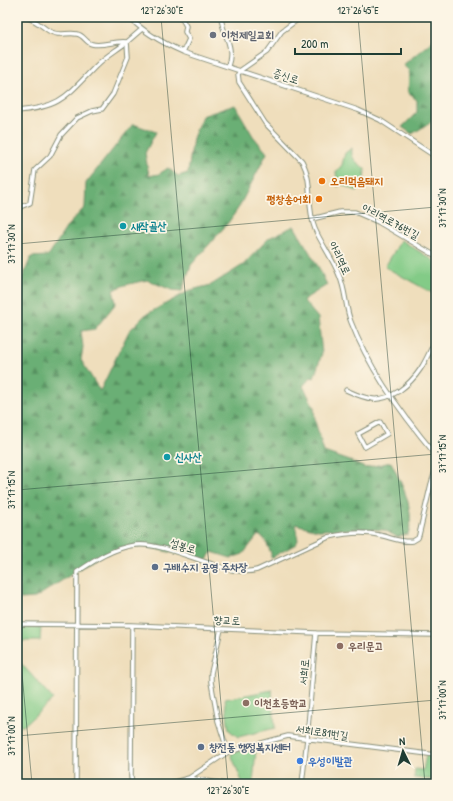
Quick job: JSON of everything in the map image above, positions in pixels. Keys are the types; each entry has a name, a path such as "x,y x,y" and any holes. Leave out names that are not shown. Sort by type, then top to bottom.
{"street":[{"path":"25,17 36,21 50,32 58,35 77,34 83,36 91,44 96,45 120,41 127,42"},
{"name":"증신로","path":"129,17 142,29 164,43 183,52 241,70 371,115 436,157"},
{"path":"181,17 186,26 185,32 189,39 183,52"},
{"path":"222,17 230,45 230,59 228,66"},
{"path":"241,70 267,52 282,31 301,17"},
{"path":"17,111 40,108 54,104 62,99 74,90 103,60 142,29"},
{"path":"17,212 20,207 30,203 35,170 50,156 66,128 77,118 102,109 113,94 128,58 127,42"},
{"name":"아리역로","path":"241,70 238,74 239,82 258,113 272,130 298,156 306,168 309,182 312,219 315,229 340,276 346,309 370,363 419,435 436,455"},
{"name":"아리역로76번길","path":"312,219 340,212 355,212 378,222 436,256"},
{"path":"346,390 360,397 373,399 382,399 392,395 407,385 419,373 436,338"},
{"path":"380,422 387,434 365,447 358,434 380,422"},
{"name":"설봉로","path":"76,784 77,572 99,558 116,550 136,545 151,546 229,570 248,572 257,570 329,537 341,534 364,532 381,535 392,539 413,541 418,538 419,535 436,468"},
{"name":"향교로","path":"17,624 132,625 316,633 436,635"},
{"path":"132,625 132,784"},
{"path":"221,629 211,674 218,723 228,752"},
{"name":"서희로","path":"302,784 316,633"},
{"name":"서희로81번길","path":"167,784 189,778 228,752 288,736 436,755"},
{"path":"189,778 225,784"}],"green space":[{"path":"436,38 436,119 412,134 402,127 417,112 417,100 408,93 409,71 403,65"},
{"path":"235,105 253,136 267,153 239,207 228,223 191,265 182,291 172,290 147,280 125,285 113,290 116,303 95,329 81,331 83,347 81,360 100,391 129,331 145,315 191,290 211,285 243,265 269,238 294,226 319,268 327,285 303,300 318,318 322,353 314,378 311,377 303,386 314,407 315,421 324,452 365,468 391,462 403,487 409,506 410,525 408,534 397,537 384,530 318,530 295,524 298,540 296,544 271,558 271,553 264,538 258,535 243,554 231,558 212,552 206,560 146,547 129,546 98,557 35,598 20,599 20,585 18,585 19,578 17,578 17,291 31,257 48,256 68,225 85,207 86,183 133,124 156,132 145,153 149,176 159,174 168,168 178,176 188,173 193,138 202,116"},
{"path":"352,148 353,158 365,169 364,183 357,191 341,184 338,187 336,172 342,165 345,153"},
{"path":"401,240 436,262 436,295 385,267"},
{"path":"17,627 41,627 40,641 20,641 17,636"},
{"path":"17,659 53,699 22,727 17,722"},
{"path":"272,690 275,728 238,737 229,730 225,699"},
{"path":"253,746 256,749 253,784 243,784 231,754"},
{"path":"426,755 436,756 436,780 414,778 415,769 423,770"}],"place":[{"name":"이천제일교회","path":"213,35"},
{"name":"오리먹음돼지","path":"322,181"},
{"name":"평창송어회","path":"319,199"},
{"name":"새작골산","path":"123,226"},
{"name":"신사산","path":"167,457"},
{"name":"구배수지 공영 주차장","path":"155,567"},
{"name":"우리문고","path":"340,646"},
{"name":"이천초등학교","path":"246,703"},
{"name":"창전동 행정복지센터","path":"201,747"},
{"name":"우성이발관","path":"300,761"}]}
